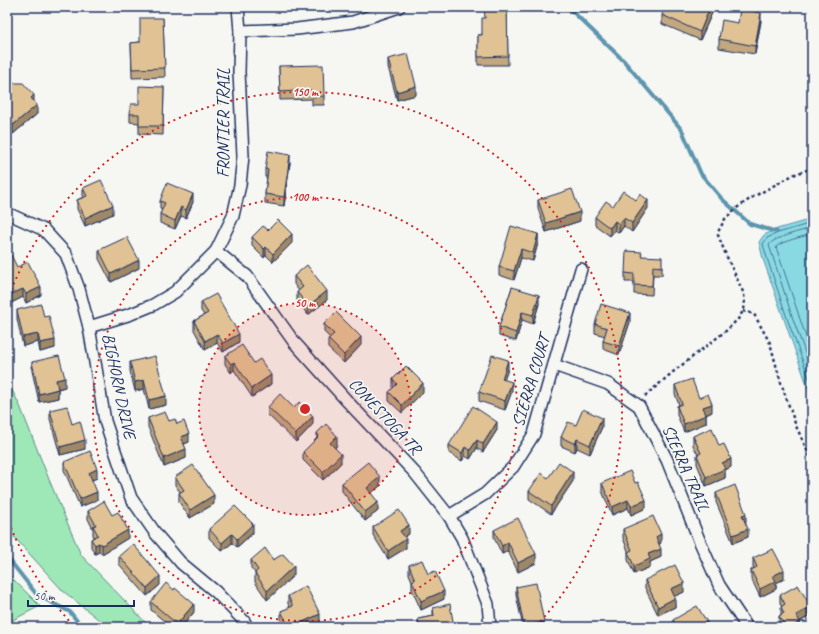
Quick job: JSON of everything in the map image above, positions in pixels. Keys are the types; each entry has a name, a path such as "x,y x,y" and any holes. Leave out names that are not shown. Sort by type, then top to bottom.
{"street":[{"name":"FRONTIER TRAIL","path":"89,326 131,314 175,292 216,251 233,216 240,185 242,156 239,72 240,31 238,7"},
{"path":"240,31 296,29 353,22 400,7"},
{"name":"BIGHORN DRIVE","path":"7,213 44,230 66,254 79,289 89,326 105,421 131,498 156,534 181,563 216,592 244,621 247,627"},
{"name":"CONESTOGA TR","path":"216,251 247,276 294,342 415,473 449,516 462,538 488,604 490,627"},
{"name":"SIERRA COURT","path":"449,516 485,494 513,467 534,434 581,269"},
{"name":"SIERRA TRAIL","path":"554,365 608,384 639,406 667,460 719,585 747,627"}],"path":[{"path":"636,404 668,376 727,330 739,318 743,311 745,306 744,294 718,236 719,230 725,219 738,207 793,175 812,168"},
{"path":"743,311 754,314 770,343 781,383 796,426 812,461"}],"green space":[{"path":"7,380 20,406 81,555 146,623 130,627 108,627 63,591 7,529"},
{"path":"7,573 40,606 7,623"}],"water":[{"path":"812,219 812,399 763,259 759,242 764,235 777,229"}],"building":[{"path":"484,7 507,7 508,56 478,57 478,35 482,35 482,18 485,18"},
{"path":"665,7 710,7 700,32 662,15"},
{"path":"740,9 761,13 755,46 719,39 722,20 738,23"},
{"path":"140,18 163,18 165,68 132,69 131,43 140,42"},
{"path":"408,54 416,86 397,92 388,59"},
{"path":"323,65 324,96 312,97 312,90 280,92 279,66"},
{"path":"7,83 23,83 34,95 31,98 37,105 13,125 8,119 7,120"},
{"path":"139,86 164,87 163,126 139,126 139,114 130,114 131,104 139,104"},
{"path":"268,151 290,155 284,197 265,194 268,169 265,169"},
{"path":"101,180 113,205 85,218 77,200 87,196 83,188"},
{"path":"167,183 193,194 186,210 181,207 175,221 160,214 165,203 160,201"},
{"path":"572,189 580,212 546,223 538,200"},
{"path":"623,191 636,200 640,194 648,200 632,223 624,218 619,224 615,221 610,228 595,217 606,201 613,206"},
{"path":"278,220 292,234 273,254 266,247 264,249 252,237 263,226 268,230"},
{"path":"511,226 538,234 533,253 521,249 514,271 499,267"},
{"path":"127,237 139,260 111,274 99,250"},
{"path":"626,251 642,252 641,256 662,257 662,267 653,266 652,286 634,285 634,274 625,273"},
{"path":"11,255 17,267 28,262 41,287 26,294 23,289 7,296 7,257"},
{"path":"307,265 327,291 308,306 297,292 303,287 294,276"},
{"path":"512,287 539,295 533,315 522,312 516,333 499,327"},
{"path":"216,294 239,334 223,343 217,334 205,341 194,321 208,313 201,302"},
{"path":"41,304 44,317 49,316 55,340 40,343 38,334 23,337 17,310"},
{"path":"601,304 630,313 619,346 603,341 607,328 595,324"},
{"path":"336,312 361,337 344,355 328,339 334,334 324,324"},
{"path":"242,345 254,363 260,359 271,375 252,388 234,362 231,364 225,356"},
{"path":"492,355 508,360 502,379 512,382 505,401 479,392"},
{"path":"59,356 65,378 56,380 58,389 39,394 32,362"},
{"path":"155,356 166,396 149,400 144,380 135,382 130,362"},
{"path":"406,366 423,383 402,405 389,392 397,384 393,379"},
{"path":"692,379 699,398 708,394 712,404 703,407 706,415 684,424 677,406 682,404 675,385"},
{"path":"280,394 294,408 299,402 313,416 296,434 268,407"},
{"path":"67,406 72,424 80,421 85,440 60,447 50,410"},
{"path":"473,406 497,422 483,444 477,440 470,450 465,447 462,453 449,445"},
{"path":"583,409 602,418 590,445 577,439 575,444 561,437 568,422 576,425"},
{"path":"165,412 169,421 175,419 177,424 184,421 189,434 181,437 186,449 164,458 148,418"},
{"path":"326,424 337,436 330,443 341,454 323,472 303,452 319,436 317,433"},
{"path":"712,428 719,446 724,444 731,459 722,463 725,469 706,477 697,455 701,453 693,436"},
{"path":"90,451 97,469 89,473 97,492 80,499 64,462"},
{"path":"368,462 380,477 367,488 378,502 365,512 342,483"},
{"path":"559,462 573,472 551,506 529,491 541,473 548,478"},
{"path":"193,465 214,495 190,510 179,493 184,490 175,477"},
{"path":"630,471 635,483 638,482 646,500 631,506 628,500 612,507 602,483"},
{"path":"735,485 746,514 742,515 748,529 733,535 716,493"},
{"path":"104,501 112,515 118,512 128,530 102,545 99,543 95,545 91,539 98,535 93,526 96,525 88,511"},
{"path":"235,506 253,524 237,539 232,534 222,543 209,529"},
{"path":"399,510 409,525 400,531 406,539 388,551 373,527"},
{"path":"653,516 661,534 656,537 661,549 648,554 650,559 634,566 628,552 632,550 623,529"},
{"path":"518,518 536,554 518,563 508,542 502,546 494,530"},
{"path":"133,544 160,576 147,588 119,556"},
{"path":"265,548 273,560 283,554 294,566 267,591 255,573 258,570 251,560"},
{"path":"773,549 784,570 773,576 776,581 760,589 751,570 757,567 753,558"},
{"path":"422,560 428,574 435,571 444,591 421,601 412,581 415,580 409,565"},
{"path":"675,565 684,583 671,589 675,598 658,607 645,580"},
{"path":"166,583 174,590 175,588 194,604 177,624 151,602"},
{"path":"536,583 544,622 524,626 516,587"},
{"path":"798,585 811,607 796,615 800,622 791,627 786,627 779,616 784,613 781,607 785,604 780,595"},
{"path":"306,586 320,614 289,627 281,611 293,606 288,596"},
{"path":"450,604 454,627 420,627 418,619 434,616 433,608"},
{"path":"697,606 707,622 698,627 677,627 673,620"}],"waterway":[{"path":"567,7 624,61 682,130 701,174 722,199 750,224 777,232"},
{"path":"7,557 37,595 70,612 82,627"}]}
